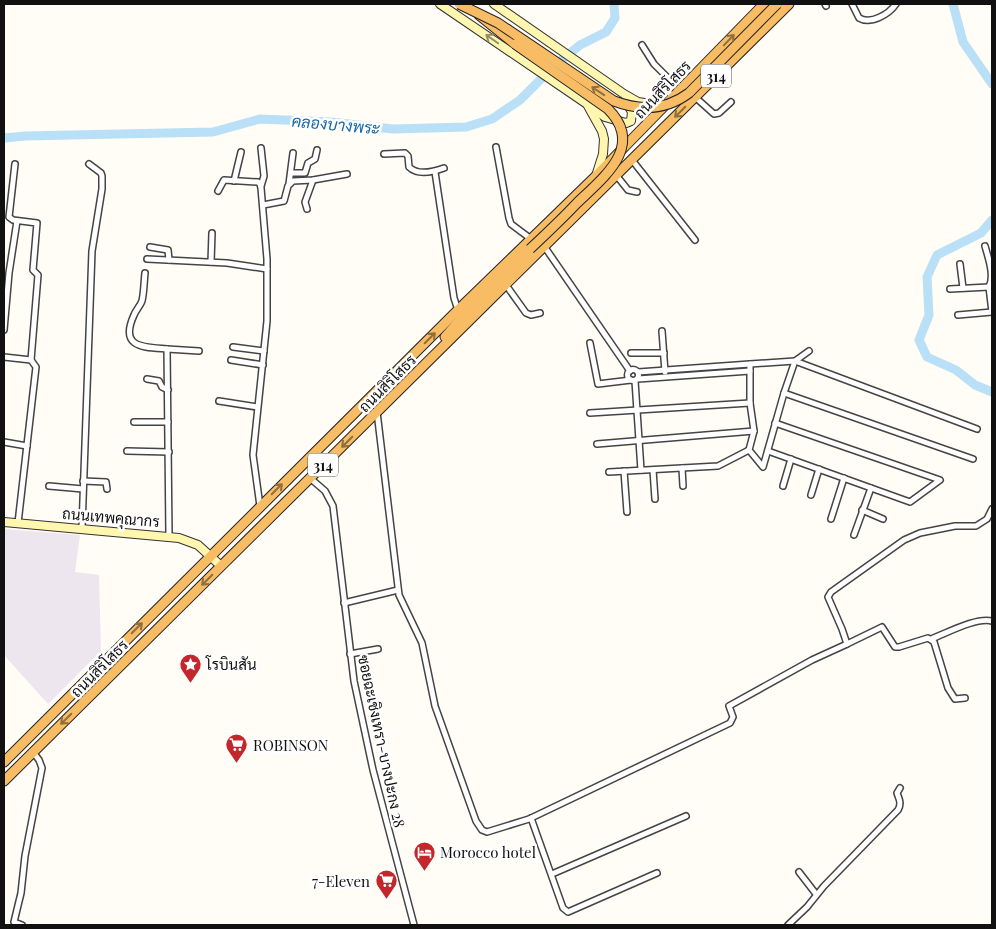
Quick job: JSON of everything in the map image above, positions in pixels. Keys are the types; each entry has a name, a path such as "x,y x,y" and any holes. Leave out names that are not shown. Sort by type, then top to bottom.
{"highway":[{"path":"459,4 498,23 614,101 626,105 651,108 674,102 689,93 777,4"},
{"path":"417,372 467,312 610,170 621,151 623,134 617,119 608,108 515,44 465,4"},
{"name":"ถนนสิริโสธร","path":"4,762 458,310 596,176 764,4"},
{"name":"ถนนสิริโสธร","path":"4,781 789,4"},
{"path":"647,124 651,132 659,132"},
{"path":"634,138 641,140 643,149"}],"main road":[{"path":"440,4 605,118 615,122 626,123 631,121 632,112 630,107 608,83"},
{"path":"494,4 638,102 650,104 672,99"},
{"path":"586,104 602,131 604,139 603,154 596,176"},
{"name":"ถนนเทพคุณากร","path":"4,522 169,536 198,545 221,566"}],"street":[{"path":"852,4 859,18 868,20 883,15 896,4"},
{"path":"642,46 654,64 669,79 667,90 672,99"},
{"path":"695,97 714,114 719,113 731,102"},
{"path":"260,506 253,455 267,321 267,269 261,186 264,176 261,148"},
{"path":"496,148 508,218 512,224 531,239"},
{"path":"291,173 305,173 308,163 315,158 317,150"},
{"path":"234,181 241,152"},
{"path":"263,205 284,201 290,184 293,153"},
{"path":"384,154 405,153 408,156 408,163 411,169 424,173 435,172 444,168"},
{"path":"632,160 695,240"},
{"path":"15,164 8,214 11,220 34,222 37,226 33,270 38,275 31,360 36,367 18,523"},
{"path":"82,528 92,251 102,190 102,173 89,164"},
{"path":"435,172 454,298 458,310"},
{"path":"290,184 293,181 313,180 347,174"},
{"path":"616,175 628,190 637,192"},
{"path":"218,191 224,180 258,182 261,186"},
{"path":"307,209 305,202 313,180"},
{"path":"4,330 9,273 17,220"},
{"path":"211,262 212,233"},
{"path":"544,246 630,371"},
{"path":"958,315 992,312 989,287 991,284 990,266 985,246"},
{"path":"150,247 168,250 169,260"},
{"path":"147,259 211,262 267,269"},
{"path":"960,264 963,288"},
{"path":"145,273 142,301 130,325 131,338 134,344 142,347 199,351"},
{"path":"506,285 526,313 531,315 540,313"},
{"path":"950,289 989,287"},
{"path":"662,332 666,378"},
{"path":"590,343 598,384 750,372"},
{"path":"233,347 264,351"},
{"path":"167,349 169,536"},
{"path":"750,364 750,403 754,431 750,450 763,467 795,361 809,351"},
{"path":"630,353 664,353"},
{"path":"4,357 31,360"},
{"path":"231,360 262,365"},
{"path":"630,371 665,371 795,361 977,429"},
{"path":"630,371 628,376 634,380"},
{"path":"638,372 634,380 641,470"},
{"path":"147,379 159,381 162,387 168,390"},
{"path":"784,393 973,459"},
{"path":"219,401 257,407"},
{"path":"590,412 750,403"},
{"path":"377,412 398,590 403,605 422,643 435,706 476,821 482,830 488,832 531,818 730,723 733,717 729,706 812,660 882,627 895,647 899,647 928,638 931,639 974,622 992,621"},
{"path":"134,422 168,422"},
{"path":"768,451 910,502 940,480 775,423"},
{"path":"597,444 754,431"},
{"path":"4,442 27,446"},
{"path":"609,472 718,466 750,450"},
{"path":"127,451 168,452"},
{"path":"783,486 791,459"},
{"path":"682,468 683,486"},
{"path":"811,495 819,469"},
{"path":"654,470 655,499"},
{"path":"624,471 627,512"},
{"name":"ซอยฉะเชิงเทรา-บางปะกง 28","path":"310,478 324,492 333,506 354,681 374,770 414,925"},
{"path":"830,519 844,478"},
{"path":"84,480 106,482 107,489"},
{"path":"49,486 83,489"},
{"path":"854,534 871,488"},
{"path":"847,644 828,597 831,592 904,540 920,533 955,526 976,526 987,520 992,509"},
{"path":"862,510 883,519"},
{"path":"344,603 398,590"},
{"path":"931,639 934,642 948,688 955,699 965,698"},
{"path":"350,654 378,649"},
{"path":"22,925 14,924 42,768 40,760 33,752"},
{"path":"788,925 898,810 900,800 897,793 900,788"},
{"path":"552,874 686,816"},
{"path":"531,818 563,908 568,912 657,873"},
{"path":"799,872 816,894"}],"shaded area":[{"path":"4,529 80,535 75,572 99,575 101,651 48,704 4,655"}],"waterway":[{"name":"คลองบางพระ","path":"4,138 213,132 260,119 331,122 393,129 466,127 492,119 520,100 553,67 580,45 606,32 615,18 614,4"},
{"name":"คลองบางพระ","path":"953,4 963,42 992,84"},
{"name":"คลองบางพระ","path":"992,220 981,233 937,255 927,277 929,315 919,340 927,357 956,370 975,385 992,392"}],"place":[{"name":"โรบินสัน","path":"190,683"},
{"name":"ROBINSON","path":"237,764"},
{"name":"Morocco hotel","path":"424,871"},
{"name":"7-Eleven","path":"386,900"}]}
